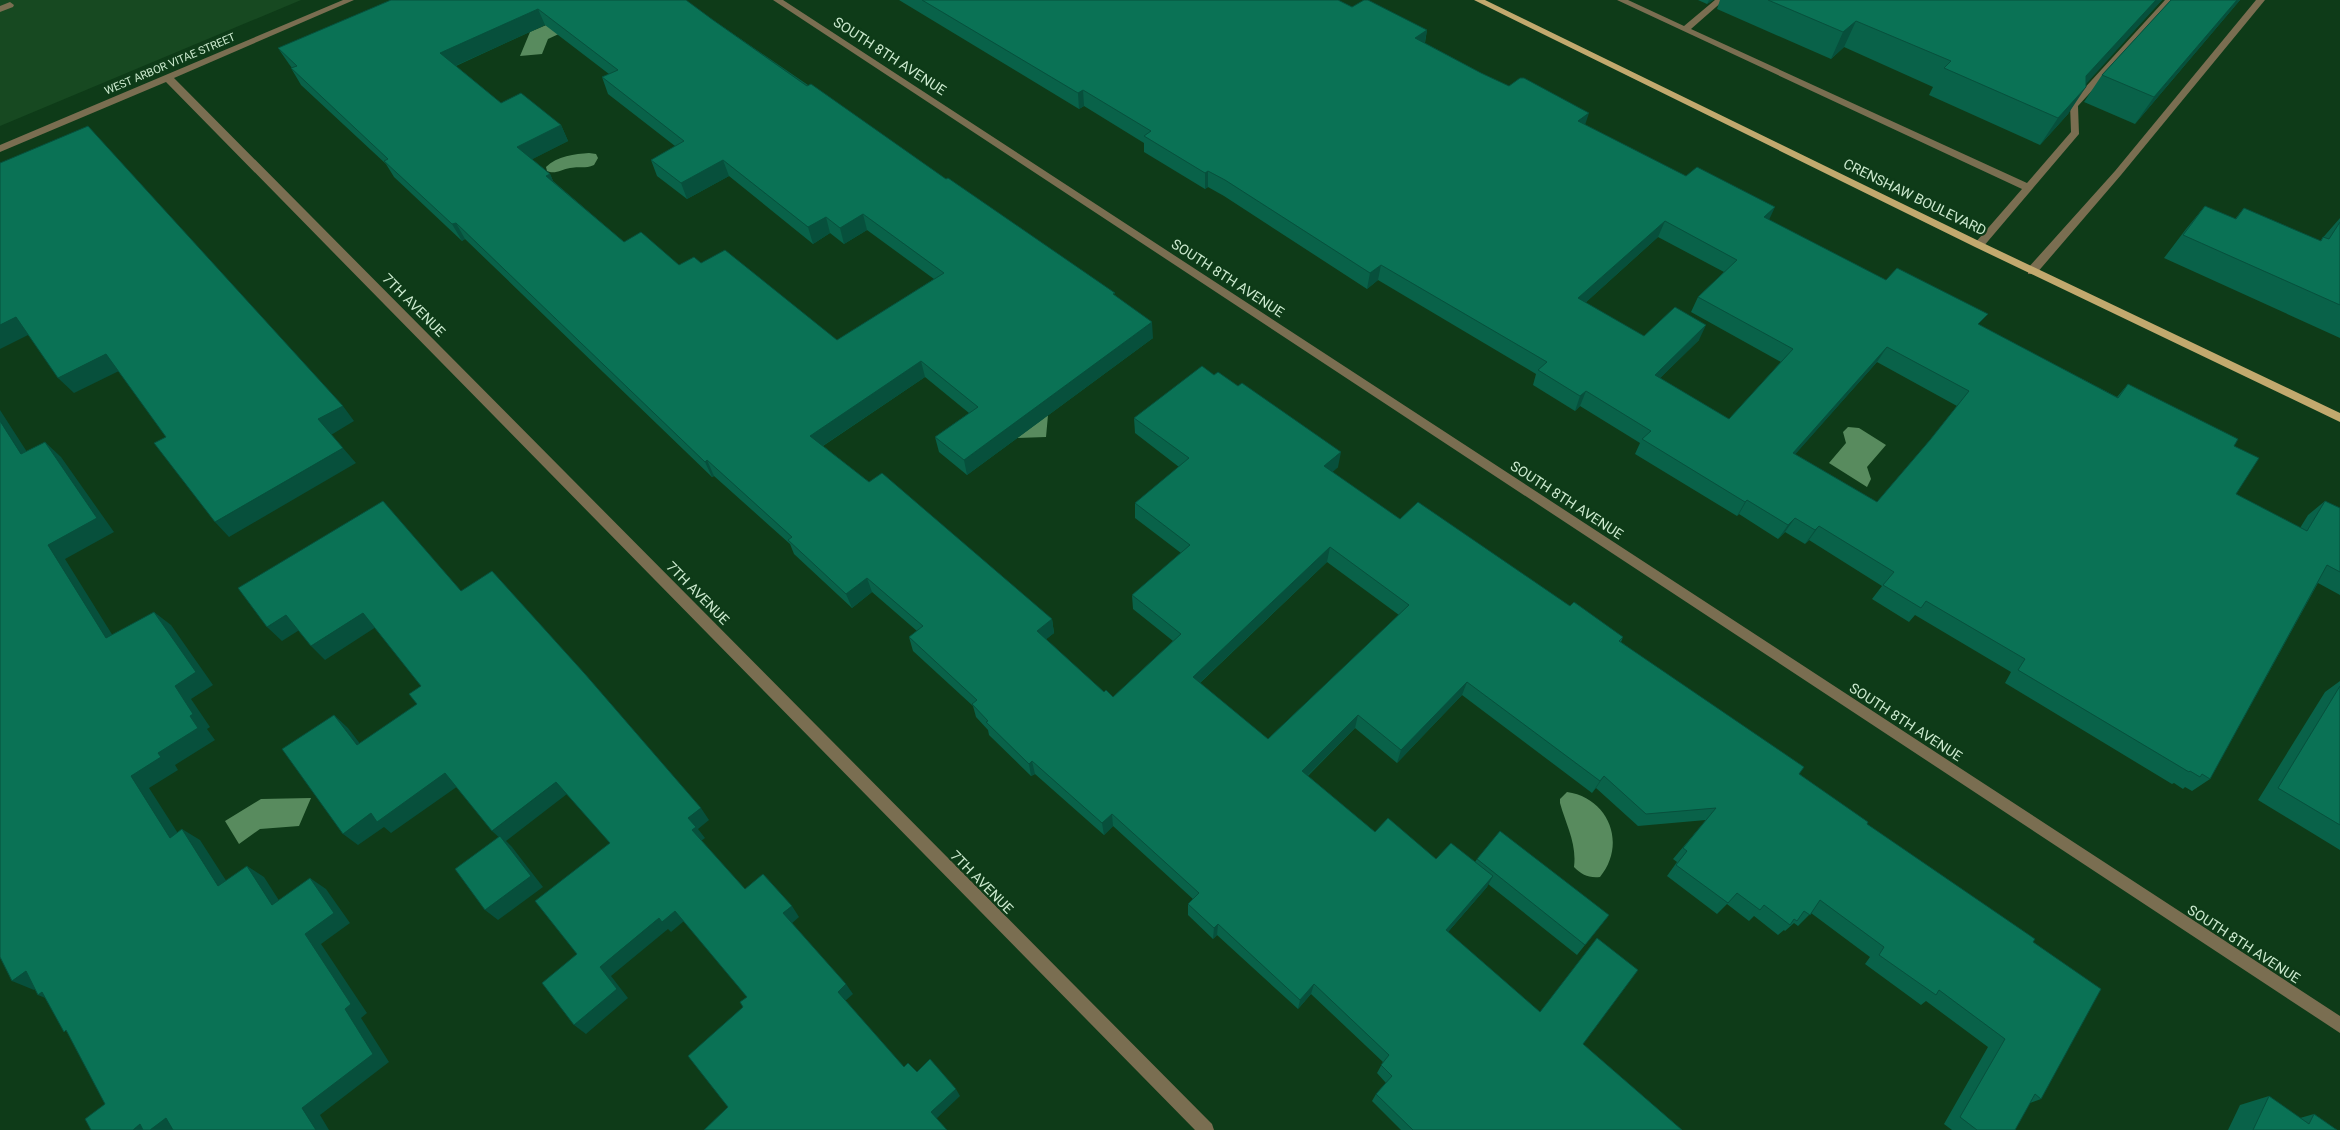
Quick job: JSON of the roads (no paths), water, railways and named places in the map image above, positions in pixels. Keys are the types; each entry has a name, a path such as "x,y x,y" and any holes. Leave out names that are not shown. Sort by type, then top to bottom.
{"main road":[{"name":"CRENSHAW BOULEVARD","path":"1478,0 2032,271 2340,418"}],"street":[{"name":"WEST ARBOR VITAE STREET","path":"0,149 350,0"},
{"name":"SOUTH 8TH AVENUE","path":"777,0 2340,1025"},
{"path":"1622,0 2028,188"},
{"path":"1685,28 1720,0"},
{"path":"1979,245 2076,132 2073,106 2170,0"},
{"path":"2032,271 2118,173 2261,0"},
{"path":"0,9 10,5"},
{"name":"7TH AVENUE","path":"168,78 1206,1130"}]}
